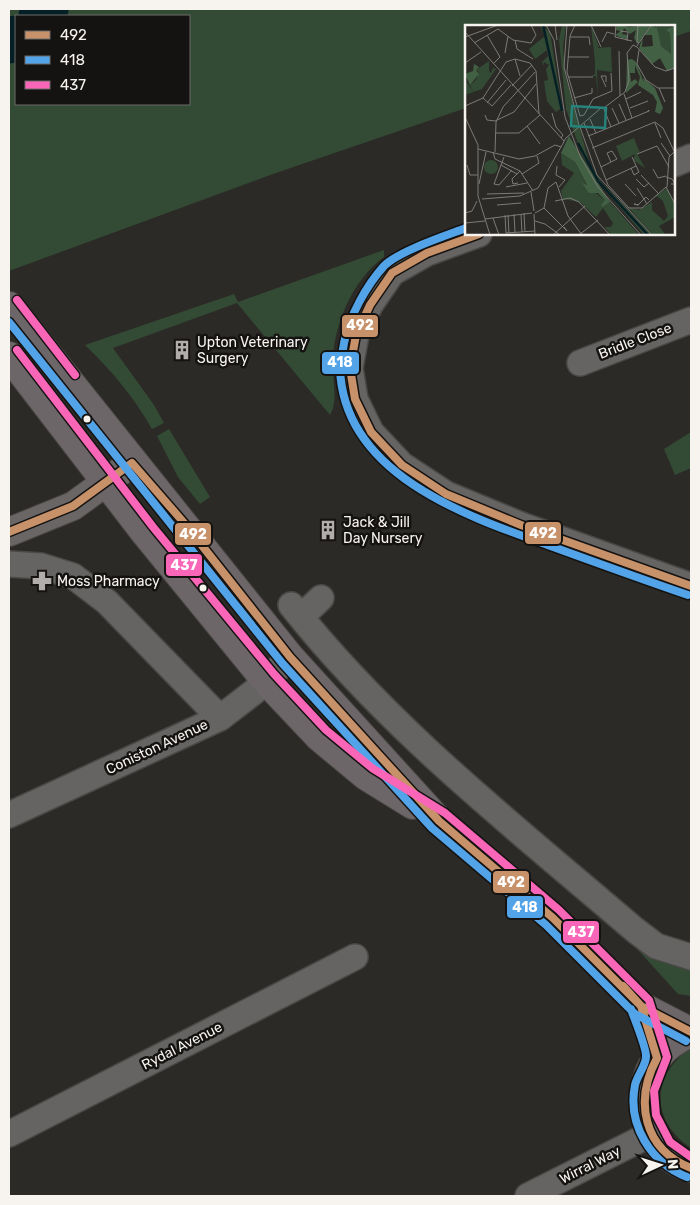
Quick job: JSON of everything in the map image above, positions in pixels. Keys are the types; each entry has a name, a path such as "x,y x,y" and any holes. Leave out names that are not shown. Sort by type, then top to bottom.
{"main road":[{"path":"9,306 132,463 185,524 290,657 439,821 553,918 642,1006 691,1032"},
{"path":"9,356 145,533 266,681 318,737 366,776 439,821"},
{"path":"642,1006 657,1058"},
{"path":"691,1032 672,1042 657,1058 648,1075 644,1095 645,1115 651,1134 666,1153 691,1168"}],"street":[{"path":"675,164 691,157"},
{"path":"477,235 427,253 392,274 370,305 356,335 350,368 355,399 370,432 402,465 446,494 521,525 691,586"},
{"name":"Bridle Close","path":"580,363 691,320"},
{"path":"9,532 73,506 132,463"},
{"path":"9,564 41,566 73,576 107,602 220,718"},
{"path":"321,598 296,611 324,646 432,756 635,930 656,946 691,957"},
{"name":"Coniston Avenue","path":"9,815 220,718 266,681 290,657"},
{"name":"Rydal Avenue","path":"9,1134 356,957"},
{"name":"Wirral Way","path":"528,1196 651,1134"}],"green space":[{"path":"9,9 691,9 691,31 675,37 675,25 465,25 465,108 273,174 9,271"},
{"path":"384,250 384,257 372,267 353,293 340,323 333,355 334,405 330,415 237,303 113,348 154,405 164,423 152,429 122,384 85,345 234,294 238,302"},
{"path":"169,429 210,497 200,504 178,477 157,436"},
{"path":"691,432 691,468 675,475 664,449"},
{"path":"619,929 653,957 691,970 691,996 678,994"},
{"path":"691,1048 691,1148 668,1125 662,1112 661,1098 663,1084 668,1071"}],"waterway":[{"path":"42,15 46,9"},
{"path":"9,41 15,38"}],"transit line":[{"name":"418","path":"465,228 423,244 391,260 371,283 354,312 346,333 340,369 347,406 364,438 388,465 418,488 452,507 487,523 688,595"},
{"name":"492","path":"476,235 427,253 392,273 370,305 356,335 350,368 355,399 371,432 402,465 446,494 521,525 691,586"},
{"name":"437","path":"17,300 75,375"},
{"name":"418","path":"9,322 282,663 432,828 546,925 635,1014 686,1041"},
{"name":"437","path":"17,350 153,527 274,674 326,730 372,768 445,813 559,910 649,1000 667,1057 654,1091 656,1115 670,1142 691,1157"},
{"name":"492","path":"9,532 73,506 132,463 185,524 290,657 439,821 553,918 641,1006 691,1032"},
{"name":"492","path":"623,986 641,1006 657,1058 650,1074 646,1091 645,1107 647,1122 653,1136 662,1149 675,1160 691,1168"},
{"name":"418","path":"631,1009 646,1053 645,1063 635,1085 633,1100 638,1128 644,1141 653,1152 674,1171 687,1177"}],"place":[{"name":"Upton Veterinary Surgery","path":"182,350"},
{"name":"Jack & Jill Day Nursery","path":"328,530"},
{"name":"Moss Pharmacy","path":"42,581"}]}
